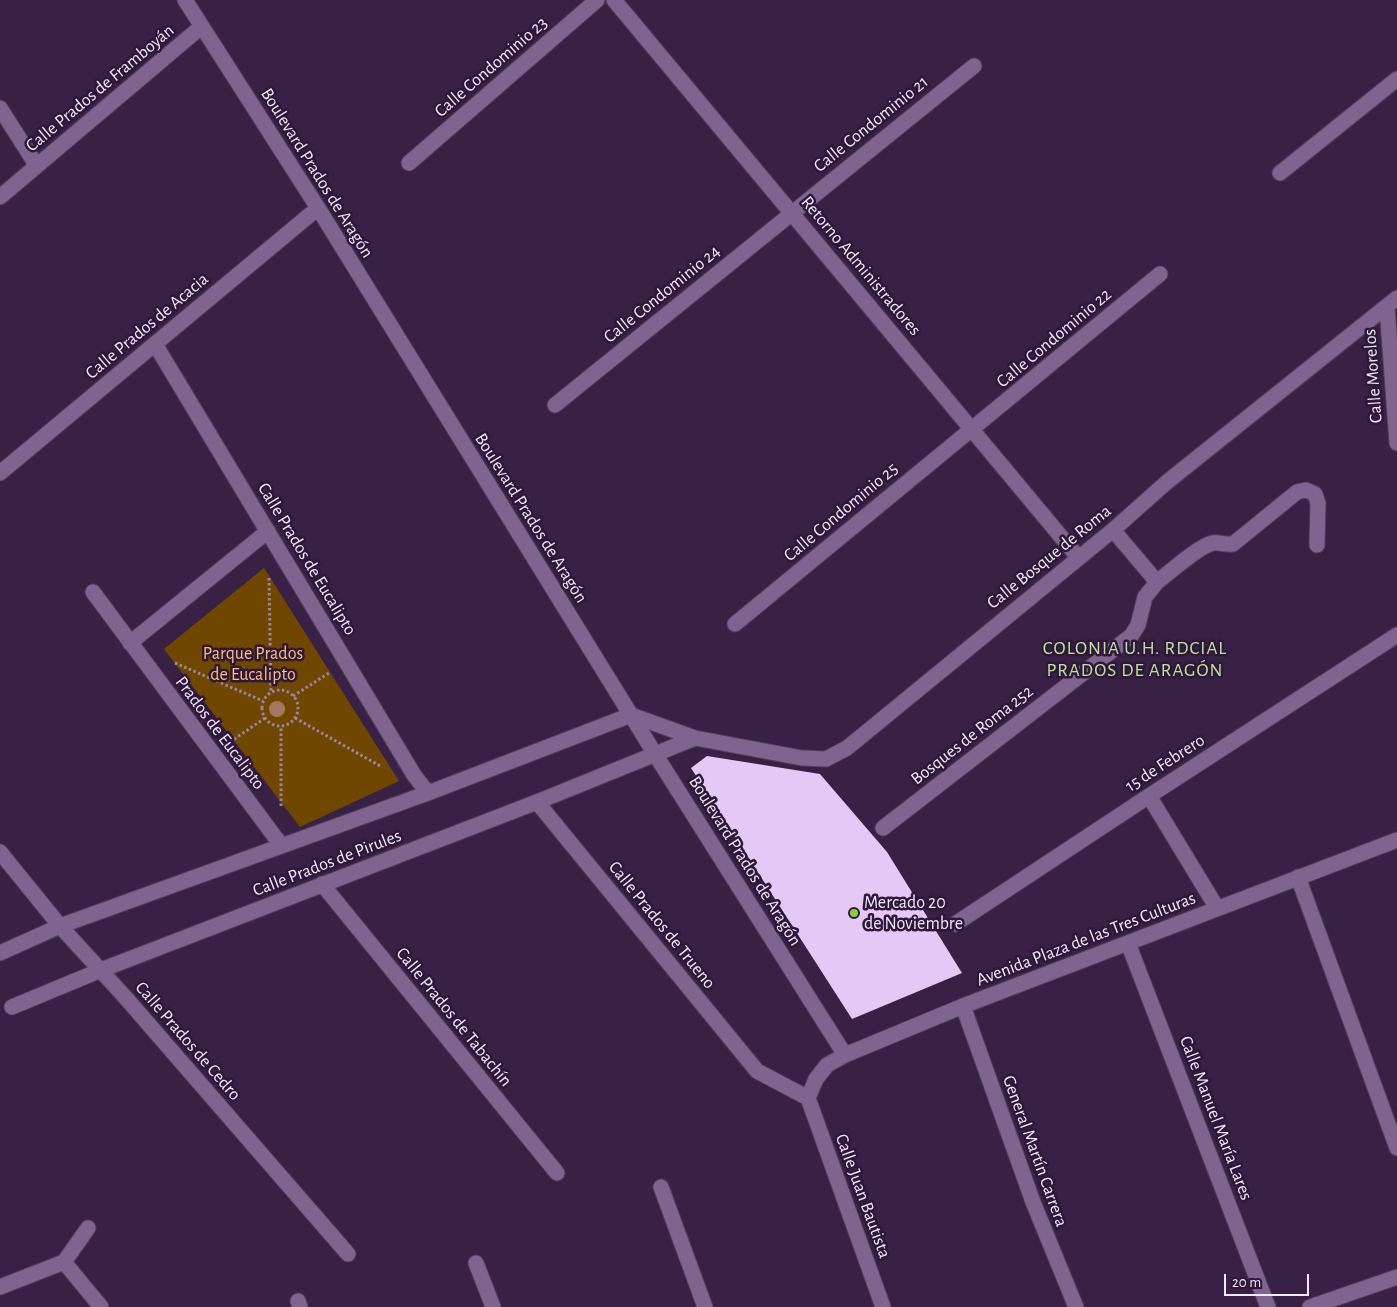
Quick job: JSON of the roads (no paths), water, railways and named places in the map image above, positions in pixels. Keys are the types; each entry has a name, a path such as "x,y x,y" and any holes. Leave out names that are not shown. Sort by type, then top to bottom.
{"street":[{"name":"Boulevard Prados de Aragón","path":"184,0 318,208 655,754 845,1055"},
{"name":"Calle Condominio 23","path":"409,163 597,0"},
{"name":"Retorno Administradores","path":"614,0 1078,557"},
{"name":"Calle Prados de Framboyán","path":"0,197 201,27"},
{"name":"Calle Condominio 21","path":"792,212 974,66"},
{"path":"1280,173 1397,79"},
{"path":"0,108 37,166"},
{"name":"Calle Prados de Acacia","path":"0,473 318,208"},
{"name":"Calle Condominio 24","path":"555,405 792,212"},
{"name":"Calle Condominio 22","path":"972,430 1160,274"},
{"name":"Calle Bosque de Roma","path":"631,715 695,738 802,758 826,759 847,748 1113,530 1167,482 1392,303"},
{"name":"Calle Morelos","path":"1392,303 1397,443"},
{"name":"Calle Prados de Eucalipto","path":"155,344 414,775 428,793"},
{"name":"Calle Condominio 25","path":"735,624 952,444 972,430"},
{"name":"Bosques de Roma 252","path":"883,828 1131,636 1138,625 1145,597 1157,582 1203,547 1214,543 1233,544 1298,492 1306,490 1315,494 1318,503 1317,545"},
{"path":"1113,530 1157,582"},
{"path":"130,643 268,531"},
{"name":"Prados de Eucalipto","path":"93,592 280,845"},
{"name":"15 de Febrero","path":"955,924 1397,635"},
{"name":"Calle Prados de Pirules","path":"0,953 60,926 428,793 631,715"},
{"path":"655,754 695,738"},
{"name":"Calle Prados de Pirules","path":"12,1007 101,970 537,802 655,754"},
{"path":"1149,796 1216,908"},
{"name":"Calle Prados de Trueno","path":"537,802 757,1071 808,1098"},
{"name":"Avenida Plaza de las Tres Culturas","path":"808,1098 816,1079 827,1065 845,1055 963,1006 1397,840"},
{"name":"Calle Prados de Cedro","path":"0,852 60,926 101,970 348,1254"},
{"path":"1298,877 1397,1148"},
{"name":"Calle Prados de Tabachín","path":"322,884 557,1173"},
{"name":"Calle Manuel María Lares","path":"1128,943 1268,1307"},
{"name":"General Martín Carrera","path":"963,1006 1032,1202 1076,1307"},
{"name":"Calle Juan Bautista","path":"808,1098 883,1307"},
{"path":"661,1188 705,1307"},
{"path":"0,1287 64,1262 88,1228"},
{"path":"64,1262 101,1307"},
{"path":"476,1263 493,1307"},
{"path":"1310,1307 1397,1277"}],"place":[{"name":"Mercado 20 de Noviembre","path":"854,913"}],"district":[{"name":"COLONIA U.H. RDCIAL PRADOS DE ARAGÓN","path":"1135,659"}],"park label":[{"name":"Parque Prados de Eucalipto","path":"253,664"}]}
